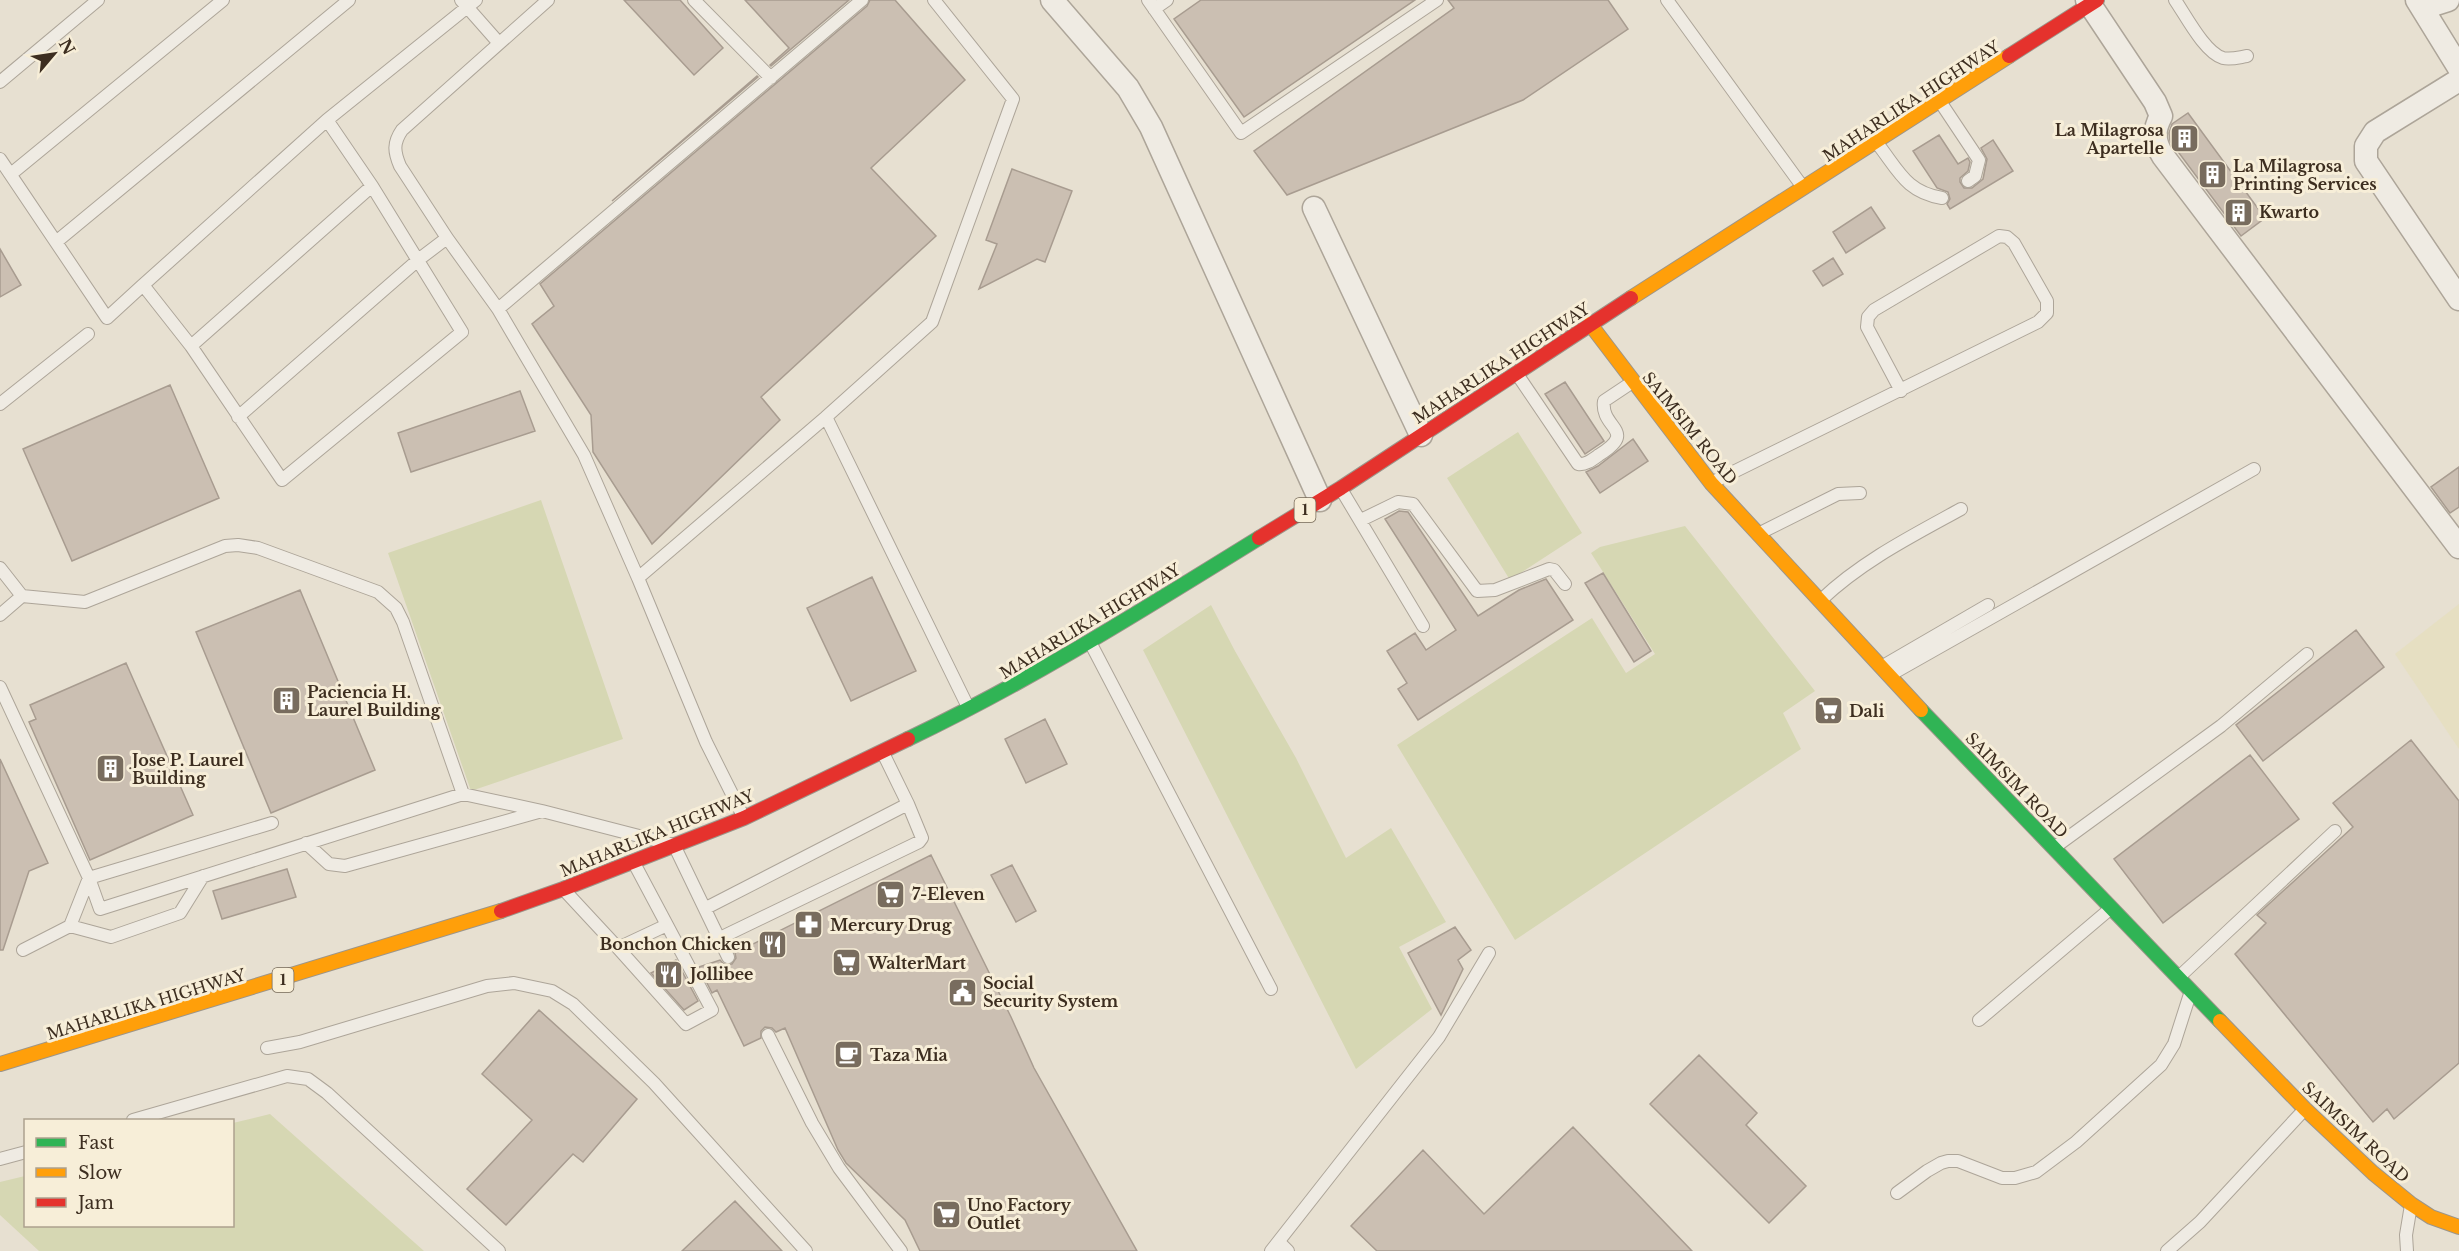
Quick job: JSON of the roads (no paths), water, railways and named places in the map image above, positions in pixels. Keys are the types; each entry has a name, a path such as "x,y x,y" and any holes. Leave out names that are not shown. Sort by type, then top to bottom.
{"main road":[{"name":"MAHARLIKA HIGHWAY","path":"0,1064 452,927 563,889 744,818 969,710 1090,642 1341,488 1590,324 1941,102 2092,1"},
{"name":"SAIMSIM ROAD","path":"1590,324 1711,483 2178,978 2305,1109 2411,1204 2431,1217 2459,1227"}],"street":[{"path":"1052,0 1128,88 1151,127 1320,500"},
{"path":"2448,0 2420,4 2459,68"},
{"path":"2092,1 2155,102 2161,116 2155,126 2156,145 2163,156 2459,547"},
{"path":"2459,80 2375,132 2367,146 2366,161 2459,299"},
{"path":"1314,208 1421,435"}],"lane":[{"path":"0,82 98,0"},
{"path":"11,174 223,0"},
{"path":"56,243 349,0"},
{"path":"548,0 498,42 402,130 395,141 396,155 400,166 447,238 498,309 584,455 706,742 744,818"},
{"path":"694,0 771,78"},
{"path":"498,309 862,0"},
{"path":"638,578 826,417 932,322 1013,99 934,0"},
{"path":"1167,0 1151,4 1241,133 1437,0"},
{"path":"1667,0 1804,188"},
{"path":"2175,0 2205,44 2214,53 2224,58 2247,56"},
{"path":"0,159 106,318 327,120 468,2 498,42"},
{"path":"1941,102 1979,160 1976,176 1968,181"},
{"path":"143,285 191,346 282,480 462,332 372,186 327,120"},
{"path":"1877,142 1911,187 1927,195 1942,198"},
{"path":"191,346 372,186"},
{"path":"1711,483 1901,391 2038,322 2047,313 2047,301 2014,243 2007,237 2000,236 1989,242 1874,310 1868,316 1867,327 1901,391"},
{"path":"238,417 418,260 447,238"},
{"path":"0,404 88,334"},
{"path":"1516,373 1578,464 1584,465 1614,445 1617,440 1616,433 1603,408 1604,401 1632,382"},
{"path":"826,417 969,710"},
{"path":"1886,671 2254,469"},
{"path":"1341,488 1423,626"},
{"path":"1759,533 1838,494 1860,493"},
{"path":"1361,520 1398,502 1413,504 1478,591 1495,590 1549,569 1554,570 1565,584"},
{"path":"1821,600 1874,558 1961,509"},
{"path":"0,615 22,596 85,602 225,546 238,544 258,548 378,592 396,608 403,622 463,794"},
{"path":"0,568 22,596"},
{"path":"1886,671 1988,605"},
{"path":"1090,642 1271,989"},
{"path":"2054,848 2221,726 2307,654"},
{"path":"0,687 89,878 100,909 463,794 542,811 674,845 728,957"},
{"path":"720,938 919,842 922,838 883,753"},
{"path":"706,908 908,804"},
{"path":"306,843 329,864 345,866 542,811"},
{"path":"89,878 272,823"},
{"path":"2178,978 2336,831"},
{"path":"563,889 686,1024 712,1010 634,861"},
{"path":"70,926 111,937 180,913 203,876"},
{"path":"23,950 70,926 89,878"},
{"path":"1979,1020 2111,908"},
{"path":"618,948 667,925"},
{"path":"1279,1248 1439,1037 1489,953"},
{"path":"267,1048 300,1042 487,986 514,983 552,991 573,1004 654,1083 806,1251"},
{"path":"1896,1193 1927,1171 1948,1161 1958,1161 2002,1178 2015,1178 2036,1172 2076,1142 2161,1065 2174,1044 2192,990"},
{"path":"768,1035 807,1114 839,1168 901,1251"},
{"path":"137,1119 287,1076 308,1079 499,1251"},
{"path":"2167,1251 2200,1222 2305,1109"},
{"path":"0,1159 24,1153"},
{"path":"2407,1251 2406,1235 2411,1204"}],"place":[{"name":"La Milagrosa Apartelle","path":"2185,139"},
{"name":"La Milagrosa Printing Services","path":"2212,175"},
{"name":"Kwarto","path":"2238,212"},
{"name":"Paciencia H. Laurel Building","path":"286,701"},
{"name":"Dali","path":"1828,711"},
{"name":"Jose P. Laurel Building","path":"111,769"},
{"name":"7-Eleven","path":"891,894"},
{"name":"Mercury Drug","path":"809,925"},
{"name":"Bonchon Chicken","path":"773,944"},
{"name":"WalterMart","path":"847,963"},
{"name":"Jollibee","path":"669,974"},
{"name":"Social Security System","path":"962,992"},
{"name":"Taza Mia","path":"849,1055"},
{"name":"Uno Factory Outlet","path":"946,1214"}]}
